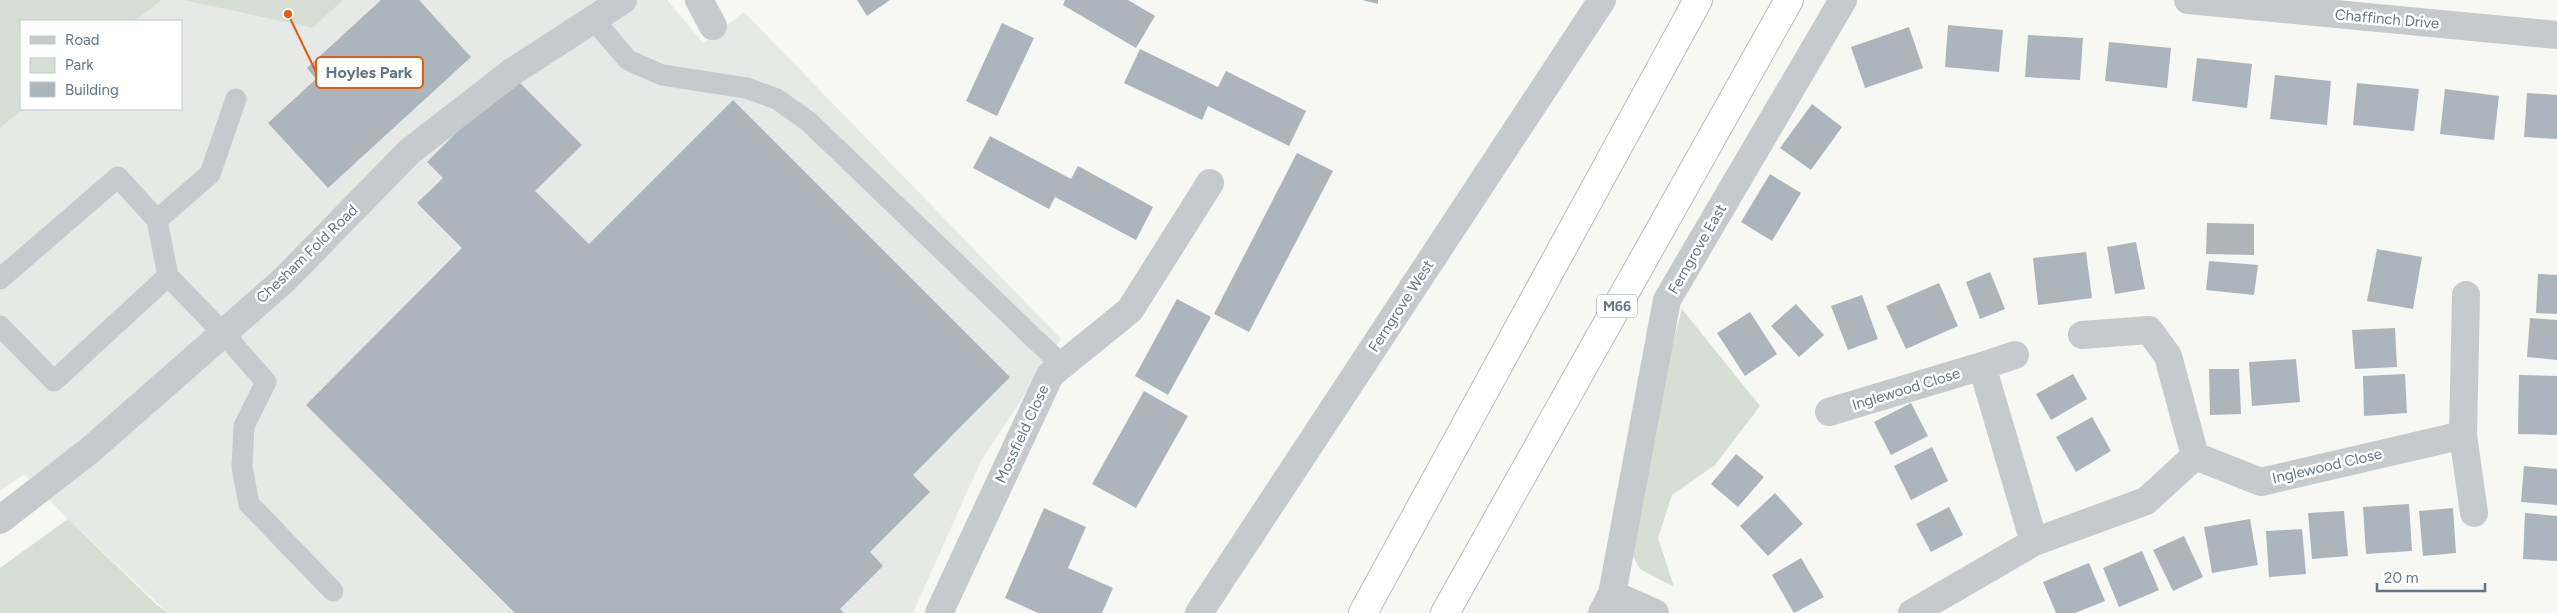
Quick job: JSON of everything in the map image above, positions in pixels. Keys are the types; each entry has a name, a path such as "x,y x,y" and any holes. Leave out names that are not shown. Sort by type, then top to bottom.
{"highway":[{"path":"1363,613 1698,0"},
{"name":"M66","path":"1445,613 1789,0"}],"street":[{"name":"Chesham Fold Road","path":"0,520 89,451 284,280 410,152 512,72 592,18 623,0"},
{"path":"699,0 713,26"},
{"name":"Ferngrove West","path":"1199,613 1602,0"},
{"name":"Ferngrove East","path":"1607,603 1667,300 1843,0"},
{"name":"Chaffinch Drive","path":"2188,0 2431,12 2557,35"},
{"name":"Mossfield Close","path":"938,613 1050,375 1130,310 1210,183"},
{"path":"2466,295 2463,435 2474,513"},
{"path":"1912,613 2034,542 2146,501 2195,456 2168,356 2149,330 2082,335"},
{"name":"Inglewood Close","path":"1829,412 2015,355"},
{"path":"1982,366 2034,542"},
{"name":"Inglewood Close","path":"2195,456 2261,482 2463,435"},
{"path":"1607,603 1655,613"}],"lane":[{"path":"592,18 628,60 662,75 746,88 777,99 809,122 1062,365"},
{"path":"157,220 210,174 236,99"},
{"path":"0,279 118,177 157,220 168,276 223,333 266,382 244,426 242,467 249,504 333,591"},
{"path":"0,326 54,380 168,276"}],"shaded area":[{"path":"162,0 182,0 313,28 343,0 667,0 703,43 744,12 1061,339 980,463 913,613 168,613 68,519 24,474 0,491 0,128 23,110 182,110 182,20 136,20"}],"green space":[{"path":"0,0 162,0 136,20 20,20 20,110 23,110 0,128"},
{"path":"182,0 343,0 313,28"},
{"path":"1682,309 1760,406 1715,465 1672,495 1658,538 1674,587 1640,569 1629,549 1666,368"},
{"path":"68,519 157,605 168,613 0,613 0,568"}],"building":[{"path":"381,0 419,0 471,57 328,188 268,123 316,79 307,68"},
{"path":"857,0 890,0 867,16"},
{"path":"1065,0 1128,0 1155,16 1136,48 1063,5"},
{"path":"1362,0 1378,0 1378,4"},
{"path":"1002,23 1034,38 997,116 966,101"},
{"path":"1948,25 2003,30 1999,72 1945,67"},
{"path":"1909,27 1923,68 1865,88 1851,47"},
{"path":"2028,35 2083,38 2080,80 2025,77"},
{"path":"2109,42 2171,48 2167,88 2105,81"},
{"path":"1140,49 1218,87 1226,71 1306,111 1289,146 1208,106 1202,120 1124,83"},
{"path":"2197,58 2252,64 2247,108 2192,101"},
{"path":"2275,75 2331,81 2327,125 2270,119"},
{"path":"513,76 582,145 535,191 589,244 733,100 1010,377 913,475 930,492 870,552 883,566 840,609 844,613 515,613 306,405 462,248 417,203 443,178 427,162"},
{"path":"2357,83 2419,89 2414,131 2353,125"},
{"path":"2445,89 2499,96 2494,140 2440,134"},
{"path":"2527,93 2557,95 2557,139 2524,137"},
{"path":"1812,104 1842,127 1811,170 1780,148"},
{"path":"990,136 1071,179 1078,166 1153,207 1136,240 1055,197 1049,209 973,168"},
{"path":"1297,153 1333,171 1249,332 1214,314"},
{"path":"1770,174 1801,193 1772,241 1741,222"},
{"path":"2207,223 2254,224 2254,255 2206,254"},
{"path":"2136,242 2145,289 2115,294 2107,247"},
{"path":"2377,249 2422,257 2413,309 2367,301"},
{"path":"2086,252 2092,298 2038,305 2033,258"},
{"path":"2209,261 2258,265 2254,295 2206,290"},
{"path":"1990,272 2005,309 1980,319 1966,282"},
{"path":"2538,274 2557,275 2557,314 2536,313"},
{"path":"1939,283 1958,326 1906,349 1886,306"},
{"path":"1862,295 1878,339 1848,350 1831,306"},
{"path":"1177,299 1211,317 1168,395 1135,376"},
{"path":"1796,304 1824,335 1799,357 1771,326"},
{"path":"1750,312 1777,354 1745,376 1717,333"},
{"path":"2530,318 2557,320 2557,360 2527,357"},
{"path":"2395,328 2397,367 2355,369 2352,330"},
{"path":"2296,359 2300,402 2252,406 2249,362"},
{"path":"2209,369 2239,369 2241,414 2210,415"},
{"path":"2073,374 2087,399 2051,420 2036,394"},
{"path":"2405,374 2407,413 2364,416 2363,376"},
{"path":"2519,375 2557,376 2557,435 2518,434"},
{"path":"1144,391 1188,416 1136,508 1092,484"},
{"path":"1911,403 1928,436 1891,455 1874,422"},
{"path":"2092,417 2111,451 2076,472 2056,437"},
{"path":"1932,447 1948,481 1911,500 1894,466"},
{"path":"1736,454 1764,477 1738,507 1711,484"},
{"path":"2524,466 2557,469 2557,505 2521,502"},
{"path":"1775,493 1803,524 1768,556 1740,526"},
{"path":"2409,504 2412,551 2366,554 2363,507"},
{"path":"1949,507 1963,535 1931,552 1916,524"},
{"path":"1044,508 1086,527 1068,568 1113,588 1102,613 1038,613 1005,598"},
{"path":"2453,508 2456,553 2423,556 2419,511"},
{"path":"2344,511 2348,556 2312,559 2308,513"},
{"path":"2525,513 2557,516 2557,561 2523,559"},
{"path":"2250,519 2258,565 2212,573 2204,527"},
{"path":"2302,529 2306,574 2269,577 2266,531"},
{"path":"2184,536 2203,577 2173,591 2153,550"},
{"path":"2142,551 2159,590 2119,607 2103,568"},
{"path":"1801,558 1824,597 1794,613 1772,575"},
{"path":"2089,563 2105,601 2075,613 2056,613 2043,582"}],"place":[{"name":"Hoyles Park","path":"288,14"}]}
